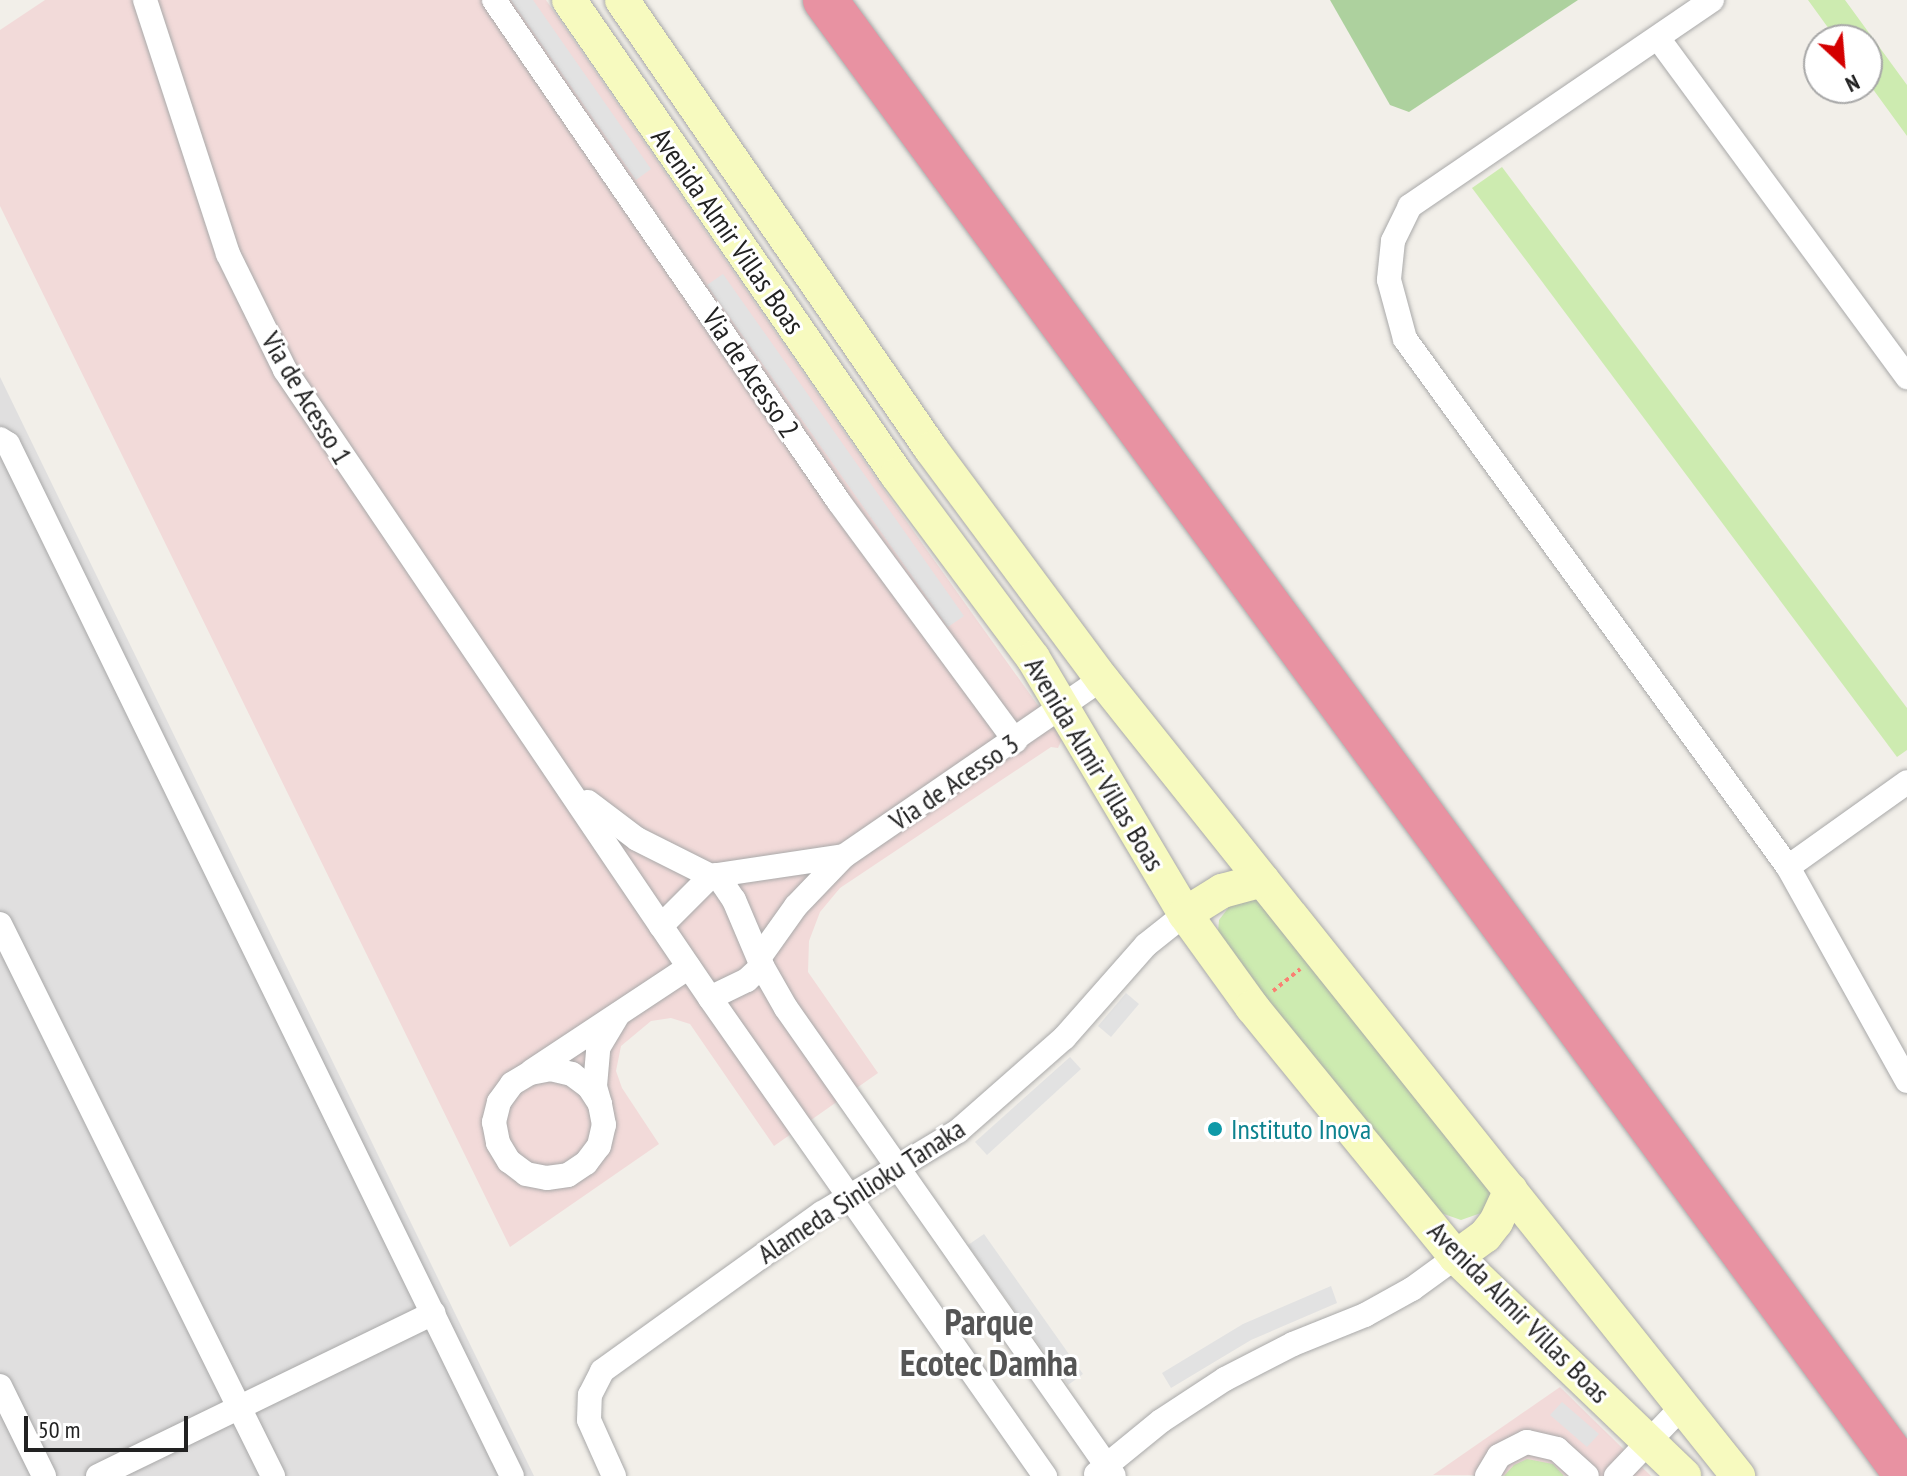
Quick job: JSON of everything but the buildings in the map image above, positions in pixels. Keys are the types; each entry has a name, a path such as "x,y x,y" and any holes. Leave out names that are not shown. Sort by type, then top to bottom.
{"highway":[{"path":"798,0 1879,1476"},
{"path":"825,0 1907,1476"}],"street":[{"name":"Via de Acesso 1","path":"145,0 228,254 285,370 546,756"},
{"name":"Via de Acesso 2","path":"494,0 839,502 1015,741"},
{"name":"Avenida Almir Villas Boas","path":"569,0 897,475 1065,707 1185,914 1252,1007 1456,1257 1684,1476"},
{"name":"Avenida Almir Villas Boas","path":"622,0 931,449 1102,679 1738,1476"},
{"path":"1712,0 1410,206 1393,241 1389,280 1405,339 1788,867 1907,1081"},
{"path":"1658,38 1907,377"},
{"path":"0,439 8,444 512,1476"},
{"name":"Via de Acesso 3","path":"844,856 1102,679"},
{"path":"546,756 572,788 603,816 637,839 714,875 734,900 761,962 786,1008 1105,1473 1161,1421 1225,1379 1293,1344 1365,1315 1412,1289 1491,1229 1511,1190"},
{"path":"546,756 710,998 1045,1476"},
{"path":"1788,867 1907,782"},
{"path":"661,926 714,875 844,856"},
{"path":"710,998 738,985 761,962 796,906 844,856"},
{"path":"1185,914 1222,891 1263,880"},
{"name":"Alameda Sinlioku Tanaka","path":"614,1476 589,1420 590,1395 602,1371 848,1197 958,1131 1052,1049 1146,945 1185,914"},
{"path":"0,924 273,1476"},
{"path":"618,1015 598,1048 594,1076 604,1125 599,1146 586,1163 568,1175 547,1178 526,1174 509,1161 498,1143 494,1122 499,1102 512,1084 689,967"},
{"path":"530,1073 551,1069 572,1074 589,1087 600,1104"},
{"path":"98,1476 434,1313"},
{"path":"0,1386 44,1476"},
{"path":"1616,1476 1648,1439 1681,1408"},
{"path":"1487,1476 1499,1456 1527,1442 1557,1449 1587,1476"}],"path":[{"path":"1252,1007 1321,952"}],"shaded area":[{"path":"45,0 546,0 882,487 1062,739 1058,748 1051,747 840,888 820,912 809,941 808,972 878,1073 774,1146 690,1024 671,1018 651,1021 621,1046 616,1071 622,1088 659,1144 510,1247 0,206 0,30"},
{"path":"511,0 533,0 651,169 636,180"},
{"path":"723,274 964,616 948,627 707,285"},
{"path":"0,377 534,1476 0,1476"},
{"path":"1126,993 1139,1004 1111,1037 1098,1026"},
{"path":"1070,1057 1081,1069 987,1155 975,1142"},
{"path":"984,1234 1083,1374 1068,1385 968,1245"},
{"path":"1331,1286 1337,1303 1251,1340 1171,1388 1162,1373 1243,1324"},
{"path":"1560,1387 1651,1476 1433,1475"},
{"path":"1562,1402 1599,1434 1587,1447 1550,1415"}],"green space":[{"path":"1330,0 1578,0 1409,112 1390,105"},
{"path":"1808,0 1845,0 1863,24 1825,24"},
{"path":"1883,52 1907,85 1907,136 1883,103"},
{"path":"1502,167 1907,708 1907,750 1897,757 1472,188"},
{"path":"1254,899 1264,904 1490,1184 1491,1195 1481,1213 1461,1220 1441,1213 1275,1013 1218,932 1219,920 1232,903"},
{"path":"1527,1459 1553,1464 1564,1476 1504,1476 1514,1465"}],"place":[{"name":"Instituto Inova","path":"1215,1129"}],"district":[{"name":"Parque Ecotec Damha","path":"989,1342"}]}
